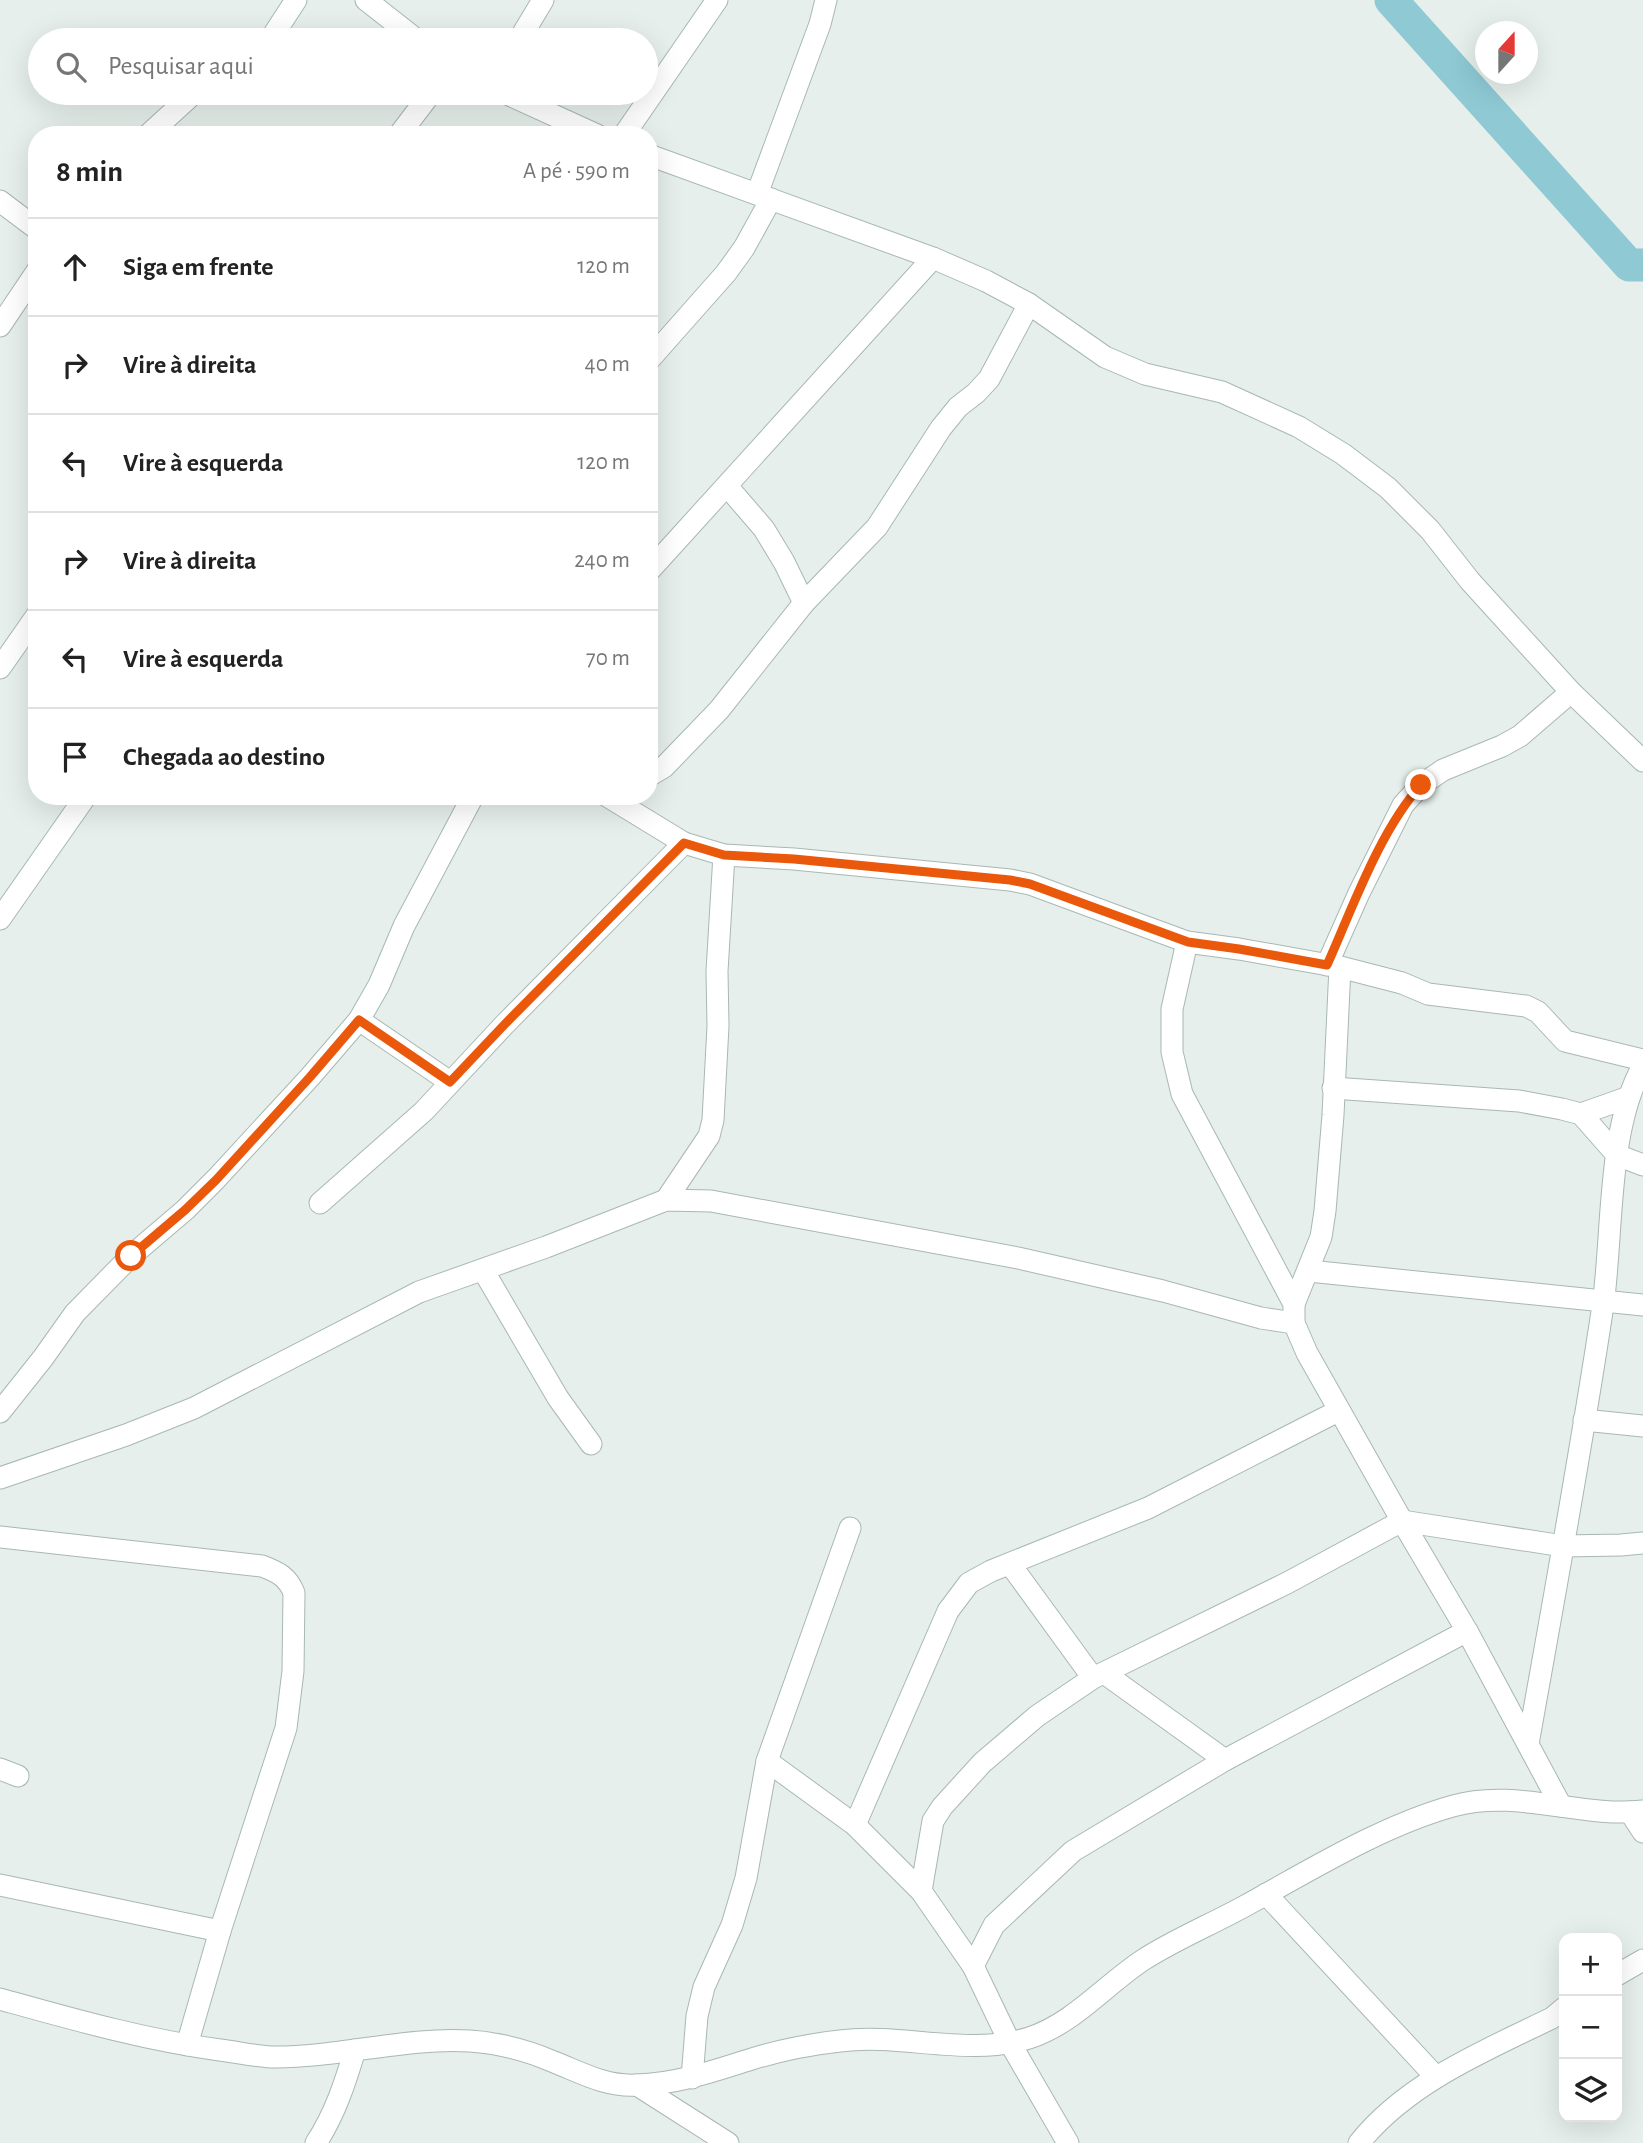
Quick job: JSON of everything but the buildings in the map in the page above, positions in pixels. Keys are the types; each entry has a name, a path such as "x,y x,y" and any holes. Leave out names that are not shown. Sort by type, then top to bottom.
{"street":[{"path":"278,28 296,0"},
{"path":"366,0 401,28"},
{"path":"526,28 543,0"},
{"path":"658,86 717,0"},
{"path":"658,350 726,273 744,248 764,197 826,0"},
{"path":"158,126 181,105"},
{"path":"405,126 422,105"},
{"path":"531,105 577,126"},
{"path":"630,126 645,105"},
{"path":"658,158 933,258 986,281 1029,304 1105,356 1145,374 1222,392 1258,406 1299,427 1343,454 1388,488 1430,530 1470,581 1571,692 1643,761"},
{"path":"0,201 28,222"},
{"path":"658,560 933,258"},
{"path":"0,326 28,284"},
{"path":"658,771 719,710 804,603 877,527 941,428 958,407 989,379 1029,304"},
{"path":"727,485 764,529 804,603"},
{"path":"0,668 28,630"},
{"path":"1294,1313 1321,1237 1333,1088 1334,966 1359,893 1403,805 1421,785 1443,769 1502,746 1520,736 1571,692"},
{"path":"0,919 80,805"},
{"path":"0,1412 75,1313 131,1256 216,1180 359,1020 379,985 404,926 468,805"},
{"path":"622,805 684,843 724,855 794,859 1010,880 1030,884 1188,942 1334,966 1402,983 1428,994 1526,1006 1538,1012 1565,1041 1643,1060"},
{"path":"320,1203 424,1111 505,1024 684,843"},
{"path":"666,1200 709,1136 713,1120 718,1026 717,971 724,855"},
{"path":"1188,942 1172,1009 1172,1052 1182,1094 1294,1313 1307,1353 1467,1631 1561,1805"},
{"path":"359,1020 450,1082"},
{"path":"1528,1744 1603,1301 1617,1155 1629,1097 1643,1066"},
{"path":"1333,1088 1518,1101 1581,1114 1629,1097"},
{"path":"1581,1114 1617,1155 1643,1165"},
{"path":"0,1478 61,1459 194,1408 419,1292 666,1200 711,1201 1018,1258 1163,1290 1261,1318 1294,1313"},
{"path":"483,1270 558,1398 591,1444"},
{"path":"1309,1271 1643,1305"},
{"path":"855,1825 948,1611 969,1583 992,1571 1148,1508 1338,1411"},
{"path":"1584,1420 1643,1426"},
{"path":"920,1891 933,1821 942,1807 982,1763 1037,1716 1099,1675 1287,1583 1402,1521 1563,1546 1643,1542"},
{"path":"692,2078 697,2016 704,1987 732,1924 746,1878 767,1761 850,1528"},
{"path":"0,1537 262,1566 279,1572 290,1582 294,1593 293,1645 286,1728 219,1931 187,2045"},
{"path":"1010,1564 1099,1675 1225,1760"},
{"path":"973,1966 994,1925 1073,1852 1225,1760 1467,1631"},
{"path":"767,1761 855,1825 920,1891 973,1966 1010,2043 1068,2143"},
{"path":"0,1999 187,2045 270,2057 469,2041 526,2052 602,2081 638,2085 692,2078 759,2057 842,2040 909,2040 968,2047 1010,2043 1052,2029 1142,1961 1351,1849 1432,1812 1460,1804 1488,1800 1637,1811 1643,1832"},
{"path":"0,1885 219,1931"},
{"path":"1266,1894 1436,2077"},
{"path":"1622,1972 1643,1960"},
{"path":"1359,2143 1389,2110 1436,2077 1559,2012"},
{"path":"317,2143 341,2094 355,2050"},
{"path":"638,2085 728,2143"}],"waterway":[{"path":"1391,0 1629,265 1643,265"}],"route":[{"path":"131,1256 216,1180 359,1020 450,1082 684,843 724,855 840,863 1010,880 1056,893 1105,914 1188,942 1327,965 1403,805 1421,785"}]}
